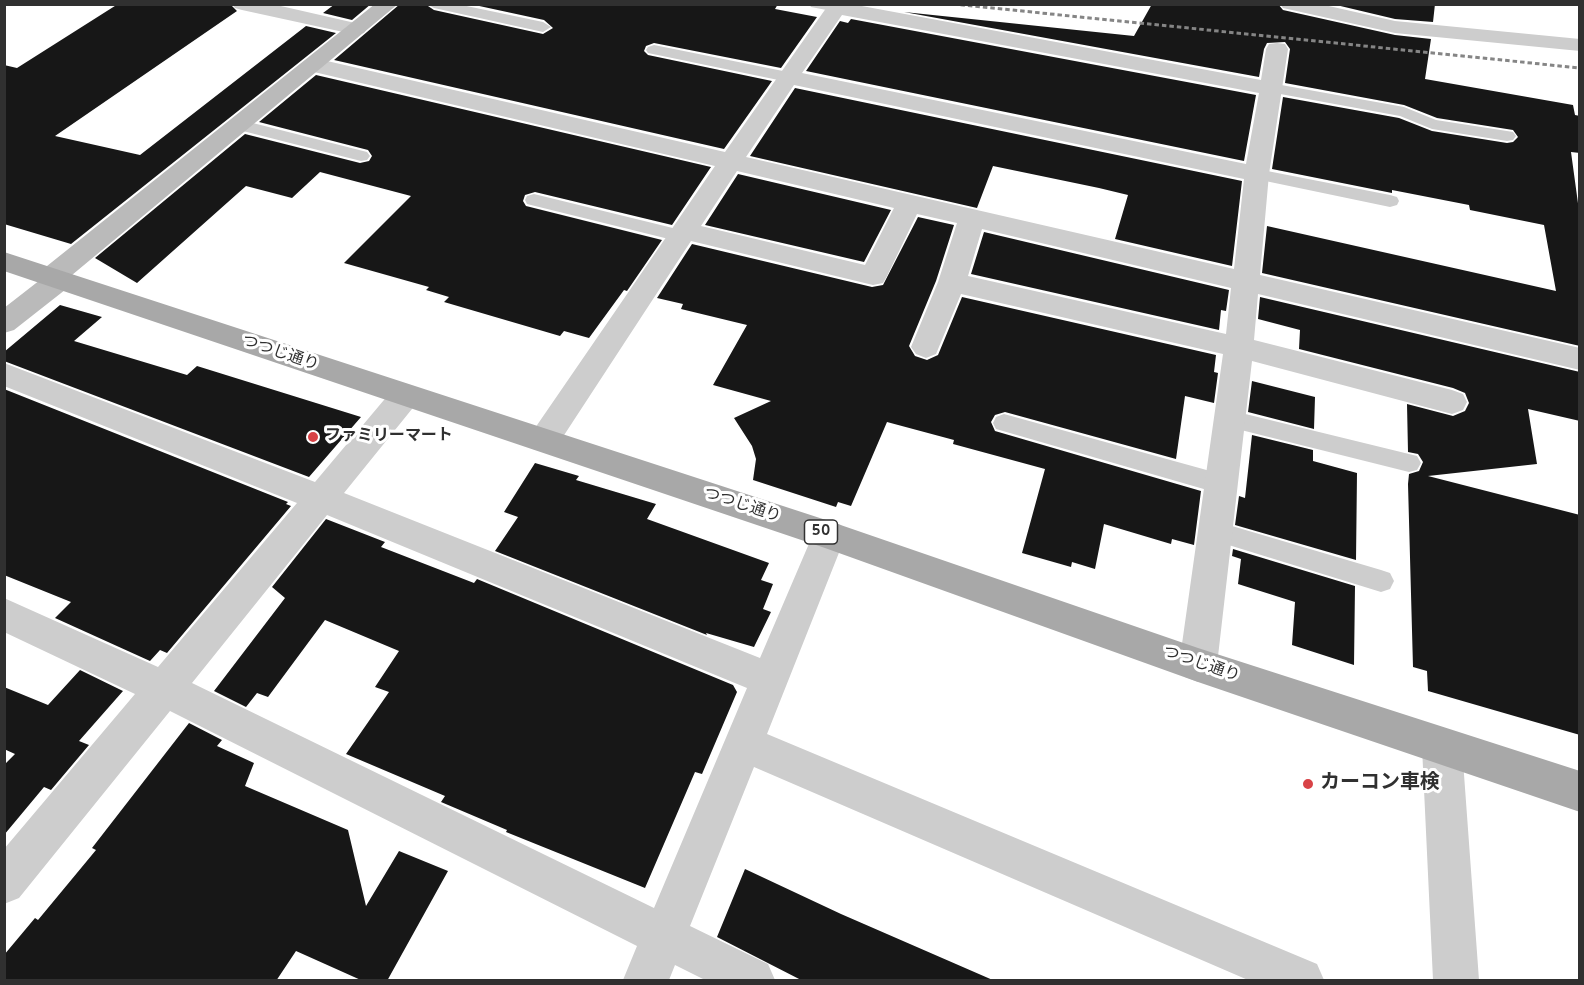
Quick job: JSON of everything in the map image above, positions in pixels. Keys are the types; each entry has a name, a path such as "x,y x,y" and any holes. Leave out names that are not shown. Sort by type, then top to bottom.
{"main road":[{"name":"つつじ通り","path":"4,261 829,535 1198,665 1580,792"}],"street":[{"path":"243,4 357,29"},
{"path":"4,323 388,4"},
{"path":"1290,4 1395,27 1580,45"},
{"path":"544,440 788,77 827,6 1270,88"},
{"path":"1198,665 1239,347 1257,174 1277,50"},
{"path":"314,65 1580,359"},
{"path":"788,77 1257,174"},
{"path":"683,233 873,276 909,203"},
{"path":"926,347 952,282 972,218"},
{"path":"952,282 1239,347 1452,402"},
{"path":"4,375 321,498 768,679"},
{"path":"4,883 405,396"},
{"path":"646,981 829,535"},
{"path":"4,614 165,689 752,981"},
{"path":"745,744 1301,981"},
{"path":"1442,747 1456,981"}],"lane":[{"path":"434,4 543,27"},
{"path":"654,50 788,77"},
{"path":"1270,88 1404,112 1432,124 1507,136"},
{"path":"242,125 361,156"},
{"path":"1257,174 1390,201"},
{"path":"534,200 683,233"},
{"path":"1229,419 1409,463"},
{"path":"1004,423 1221,484"},
{"path":"1215,531 1381,581"}],"building":[{"path":"118,4 230,4 237,11 55,136 140,155 306,26 336,33 71,244 4,224 4,65 17,68"},
{"path":"335,4 371,4 352,20 323,13"},
{"path":"400,4 425,4 434,10 543,34 553,28 544,20 470,4 778,4 775,9 817,17 781,68 654,43 646,46 644,51 648,55 772,81 724,149 334,60"},
{"path":"1152,4 1278,4 1283,10 1395,35 1431,39 1425,79 1573,105 1575,115 1580,116 1580,153 1571,152 1580,218 1580,346 1262,273 1267,226 1556,291 1544,225 1470,210 1469,205 1392,190 1392,193 1272,169 1283,97 1399,118 1432,131 1507,143 1513,142 1518,137 1513,130 1437,118 1404,105 1285,83 1290,49 1285,42 1267,43 1259,77 904,12 1134,36"},
{"path":"1332,4 1435,4 1433,22 1395,19"},
{"path":"851,19 1256,95 1244,161 806,71 840,21 848,23"},
{"path":"316,75 711,167 672,225 535,192 525,195 523,201 526,206 662,240 627,291 624,290 589,338 564,331 560,336 444,302 449,297 426,290 429,287 344,263 411,196 320,172 292,198 246,186 137,283 95,258 245,134 360,163 369,161 372,156 368,150 259,122"},
{"path":"795,88 1242,181 1232,266 1115,239 1128,195 1099,188 993,166 977,208 750,156"},
{"path":"738,174 891,210 864,262 705,225"},
{"path":"918,217 954,225 936,281 909,346 915,356 927,360 938,355 962,297 1216,355 1214,372 1218,373 1214,403 1185,396 1176,459 1005,412 995,415 991,422 995,431 1201,491 1194,545 1172,539 1171,544 1104,524 1095,569 1072,562 1071,567 1022,553 1045,469 953,444 954,440 887,422 851,506 838,502 836,507 753,480 756,459 752,446 734,418 771,401 713,385 747,325 681,309 683,304 657,298 692,244 872,287 883,285"},
{"path":"984,232 1229,290 1226,311 1221,310 1219,330 971,274"},
{"path":"1260,297 1580,372 1580,421 1528,409 1537,464 1428,476 1580,515 1580,735 1428,691 1427,671 1413,667 1408,484 1409,474 1419,471 1423,462 1418,454 1408,452 1407,404 1453,416 1465,411 1469,403 1465,393 1299,349 1300,330 1258,319"},
{"path":"60,305 102,317 74,341 187,375 197,366 361,417 309,477 4,361 4,352"},
{"path":"1252,381 1315,397 1314,429 1248,412"},
{"path":"4,389 288,502 286,504 291,506 167,653 160,650 150,661 55,618 71,602 4,575"},
{"path":"1252,435 1313,450 1313,461 1357,473 1356,560 1235,525 1239,496 1245,498"},
{"path":"535,463 579,476 576,480 656,504 647,519 769,563 761,580 773,584 763,609 771,612 754,647 706,633 707,635 495,551 518,517 504,512"},
{"path":"326,519 385,542 381,547 474,583 477,579 733,685 737,692 702,774 695,772 645,888 506,832 507,830 441,802 445,796 346,754 389,692 375,687 399,651 325,620 268,697 257,693 246,707 214,691 285,598 272,587"},
{"path":"1233,549 1355,586 1354,665 1292,645 1295,602 1238,584 1241,559 1232,556"},
{"path":"80,670 123,691 79,741 89,745 51,790 44,787 4,835 4,765 15,754 4,749 4,687 48,705"},
{"path":"189,723 222,740 217,746 254,763 245,786 348,830 366,906 399,851 448,871 387,981 363,981 296,951 276,981 4,981 4,955 35,918 38,920 96,850 92,848"},
{"path":"745,869 841,914 995,981 803,981 717,937"}],"railway":[{"path":"953,4 1580,68"}],"place":[{"name":"ファミリーマート","path":"313,437"},
{"name":"カーコン車検","path":"1308,784"}]}
